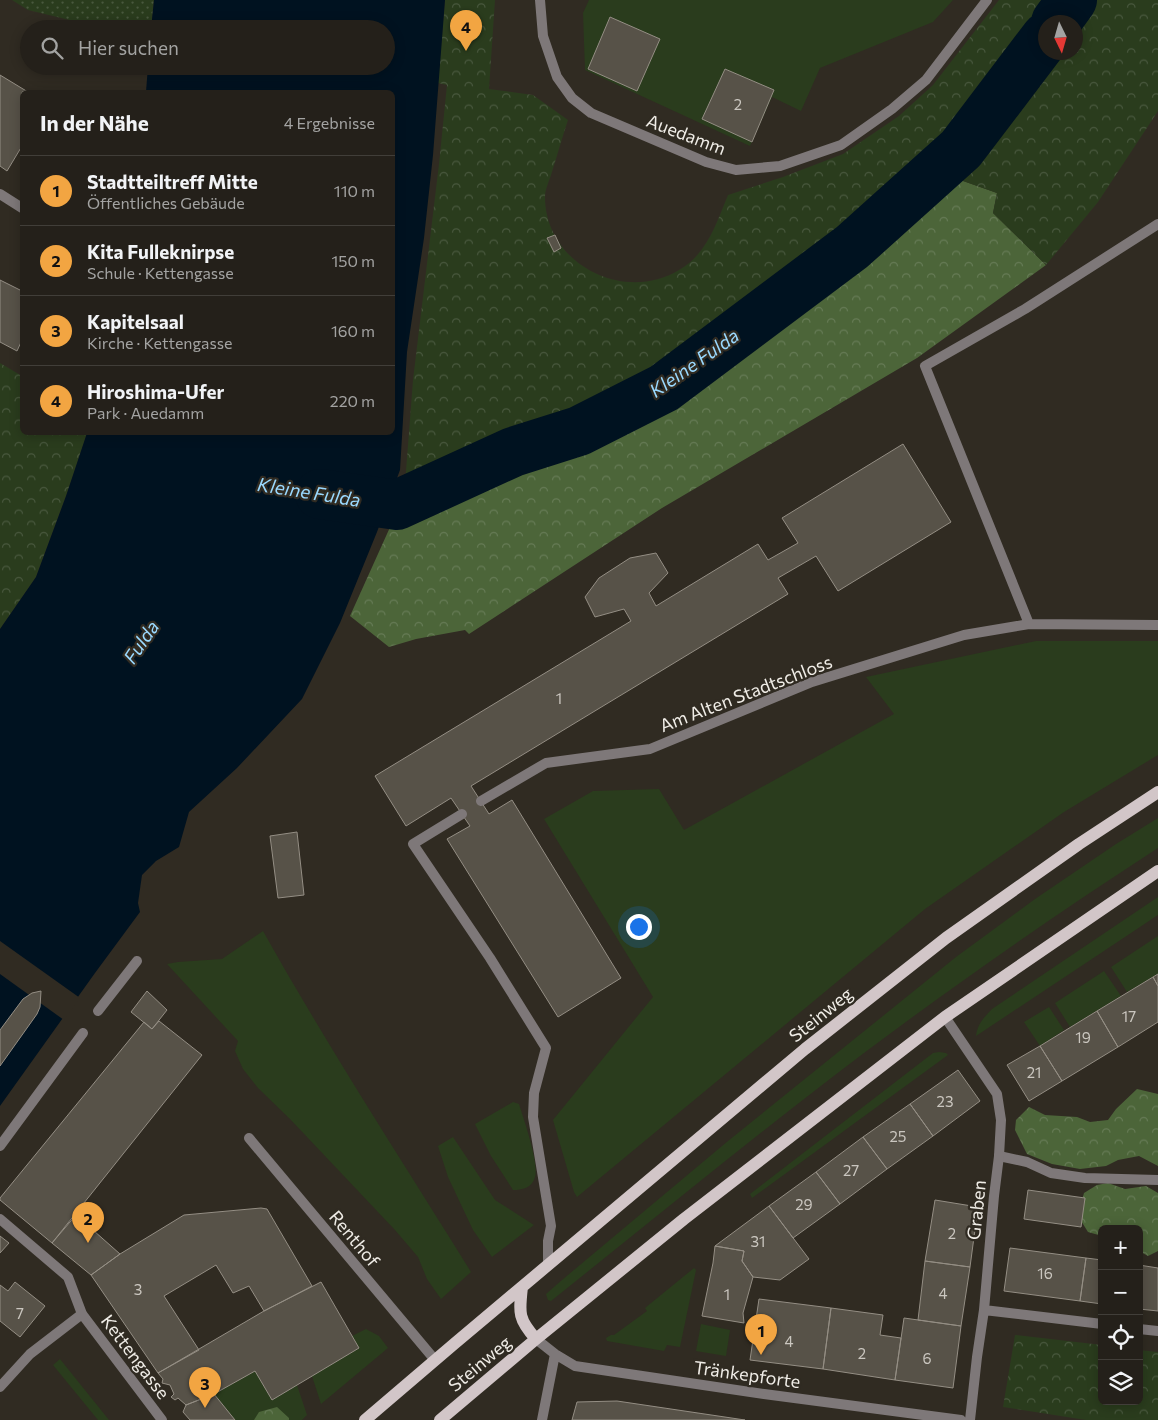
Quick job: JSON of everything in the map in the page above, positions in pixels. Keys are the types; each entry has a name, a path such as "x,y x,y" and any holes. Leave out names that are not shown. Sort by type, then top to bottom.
{"main road":[{"name":"Steinweg","path":"365,1420 805,1050 946,938 1078,844 1158,792"},
{"name":"Steinweg","path":"443,1418 536,1339 684,1219 945,1018 1158,871"},
{"name":"Steinweg","path":"522,1287 521,1319 536,1339"}],"street":[{"name":"Auedamm","path":"540,0 543,36 557,77 572,98 590,113 706,162 736,170 780,166 841,145 892,109 926,80 987,0"},
{"path":"0,194 20,207"},
{"path":"1029,624 925,366 1025,310 1158,224"},
{"name":"Am Alten Stadtschloss","path":"481,802 546,763 650,749 812,682 964,635 1029,624 1158,625"},
{"path":"462,814 413,844 490,958 546,1048 534,1093 533,1117 551,1226 548,1241 548,1265"},
{"path":"98,1011 137,961"},
{"name":"Graben","path":"945,1018 996,1094 1001,1120 984,1310 970,1420"},
{"path":"0,1146 83,1033"},
{"name":"Renthof","path":"249,1138 435,1360"},
{"path":"999,1156 1027,1162 1051,1173 1085,1178 1158,1180"},
{"name":"Kettengasse","path":"0,1219 68,1277 82,1314 162,1420"},
{"path":"984,1310 1098,1324"},
{"name":"Kettengasse","path":"0,1387 30,1354 82,1314"},
{"path":"1143,1329 1158,1331"},
{"name":"Tränkepforte","path":"536,1339 555,1354 575,1366 595,1370 961,1420"},
{"path":"542,1418 555,1354"}],"green space":[{"path":"12,0 154,0 152,20 70,20 28,10"},
{"path":"445,0 495,0 489,89 533,95 568,120 545,194 548,220 558,241 573,258 591,271 612,279 634,282 657,279 679,270 697,256 704,247 728,195 783,177 843,154 899,116 933,85 999,0 1158,0 1158,111 1098,202 1046,265 993,213 997,193 949,176 934,159 842,245 673,367 602,408 405,484 413,380 447,85 438,83"},
{"path":"589,0 953,0 933,22 820,68 801,111 772,97 750,146 585,70 583,13"},
{"path":"945,171 949,176 997,193 993,213 1046,265 917,358 662,508 469,634 465,630 416,639 389,647 350,616 396,514 484,476 596,436 652,407 857,253"},
{"path":"0,363 20,375 20,435 86,435 36,577 0,629"},
{"path":"1036,641 1158,641 1158,755 1064,812 925,909 577,1197 553,1120 653,997 544,819 593,791 659,789 684,830 894,714 866,677"},
{"path":"1158,818 1158,848 1083,897 900,1026 785,1114 551,1301 548,1300 546,1294 562,1280 728,1141 956,957 1035,899"},
{"path":"1158,897 1158,915 976,1036 981,1021 992,1009"},
{"path":"263,931 339,1060 471,1272 441,1299 427,1279 418,1257 290,1119 258,1088 243,1069 235,1051 238,1041 167,964 222,959"},
{"path":"1158,936 1158,974 1127,992 1111,967"},
{"path":"1104,971 1121,996 1070,1027 1055,1003"},
{"path":"1049,1007 1064,1030 1040,1046 1024,1022"},
{"path":"939,1052 948,1055 752,1198 750,1194 933,1053"},
{"path":"1137,1089 1158,1094 1158,1166 1139,1156 1118,1160 1106,1166 1080,1169 1052,1164 1027,1154 1015,1130 1016,1120 1029,1107 1045,1115 1077,1117 1090,1122 1108,1120 1116,1109"},
{"path":"513,1102 519,1104 536,1170 532,1184 523,1189 513,1190 491,1156 475,1124"},
{"path":"453,1137 495,1200 534,1225 492,1257 473,1230 448,1177 438,1146"},
{"path":"1108,1183 1125,1189 1146,1186 1158,1193 1158,1251 1148,1256 1143,1253 1143,1225 1098,1225 1098,1235 1088,1232 1078,1216 1084,1193 1097,1185"},
{"path":"694,1268 696,1270 680,1347 667,1345 664,1351 607,1341 606,1338 614,1335 647,1311 645,1308"},
{"path":"701,1324 730,1330 726,1356 696,1351"},
{"path":"366,1329 379,1336 388,1348 321,1404 312,1376 359,1348 352,1336"},
{"path":"1015,1335 1098,1345 1098,1405 1143,1405 1143,1350 1158,1352 1158,1420 1086,1420 1003,1407"},
{"path":"60,1359 109,1420 98,1420 53,1365"},
{"path":"255,1371 272,1400 297,1385 307,1415 302,1420 235,1420 214,1394"},
{"path":"277,1407 289,1420 254,1420 259,1412"}],"water":[{"name":"Fulda","path":"154,0 445,0 433,155 424,238 407,352 400,470 340,623 302,699 237,768 189,812 179,847 156,861 142,875 138,903 140,912 0,1106 0,629 36,577 86,435 395,435 395,90 146,90 147,75 395,75 395,20 152,20"}],"pier":[{"path":"0,941 80,998 64,1020 0,974"}],"building":[{"path":"610,17 660,39 637,91 588,69"},
{"path":"725,69 774,90 752,142 702,119"},
{"path":"0,75 25,90 20,90 20,149 7,171 0,166"},
{"path":"555,235 561,248 554,252 547,238"},
{"path":"0,280 20,290 20,344 17,351 0,342"},
{"path":"903,444 951,522 838,591 816,556 778,578 788,594 471,786 489,814 512,800 621,978 558,1017 447,839 470,826 451,798 406,826 375,776 631,621 624,609 595,617 585,597 599,578 630,558 656,553 668,573 649,593 656,606 758,544 768,560 798,543 782,518"},
{"path":"297,832 304,895 278,898 270,836"},
{"path":"1158,974 1158,986 1153,977"},
{"path":"1153,977 1158,986 1158,1022 1118,1047 1097,1011"},
{"path":"41,991 40,1007 37,1014 0,1066 0,1030 23,999 32,993"},
{"path":"147,991 167,1010 152,1029 131,1012"},
{"path":"1097,1011 1118,1047 1062,1081 1040,1046"},
{"path":"159,1021 202,1055 52,1243 0,1200 0,1198 144,1022 152,1029"},
{"path":"1040,1046 1062,1081 1029,1101 1007,1065"},
{"path":"958,1070 980,1101 933,1136 910,1104"},
{"path":"910,1104 933,1136 887,1169 863,1137"},
{"path":"863,1137 887,1169 840,1204 816,1172"},
{"path":"816,1172 840,1204 793,1238 769,1206"},
{"path":"1028,1190 1085,1198 1081,1227 1024,1219"},
{"path":"935,1200 978,1207 970,1267 925,1261"},
{"path":"769,1206 809,1259 780,1280 753,1277 742,1261 744,1251 715,1246"},
{"path":"267,1209 312,1286 264,1311 249,1286 233,1293 216,1265 164,1296 199,1350 158,1373 91,1275 120,1254 184,1215"},
{"path":"76,1215 120,1254 91,1275 52,1243"},
{"path":"0,1236 9,1243 0,1253"},
{"path":"715,1246 744,1251 742,1261 753,1277 743,1313 744,1323 702,1316"},
{"path":"1010,1248 1086,1258 1080,1301 1004,1291"},
{"path":"1086,1258 1098,1260 1098,1303 1080,1301"},
{"path":"925,1261 970,1267 961,1326 918,1320"},
{"path":"1143,1266 1158,1268 1158,1311 1143,1309"},
{"path":"15,1282 45,1306 20,1337 0,1321 0,1285 8,1291"},
{"path":"321,1282 359,1348 272,1400 255,1371 214,1394 186,1405 178,1398 175,1400 171,1397 174,1394 170,1385 162,1383 163,1379 158,1373 264,1311"},
{"path":"759,1299 831,1308 823,1369 750,1360"},
{"path":"831,1308 883,1315 880,1335 901,1338 895,1380 823,1369"},
{"path":"904,1318 961,1326 953,1388 895,1380"},
{"path":"214,1394 235,1420 190,1420 183,1412 186,1405"},
{"path":"617,1401 745,1420 572,1420 577,1402"}],"waterway":[{"name":"Kleine Fulda","path":"1061,15 1072,0"},
{"name":"Kleine Fulda","path":"320,494 397,505 513,452 579,431 664,388 852,247 961,149 1038,48"}],"place":[{"name":"Hiroshima-Ufer","path":"466,51"},
{"name":"Kita Fulleknirpse","path":"88,1243"},
{"name":"Stadtteiltreff Mitte","path":"761,1355"},
{"name":"Kapitelsaal","path":"205,1408"}]}
